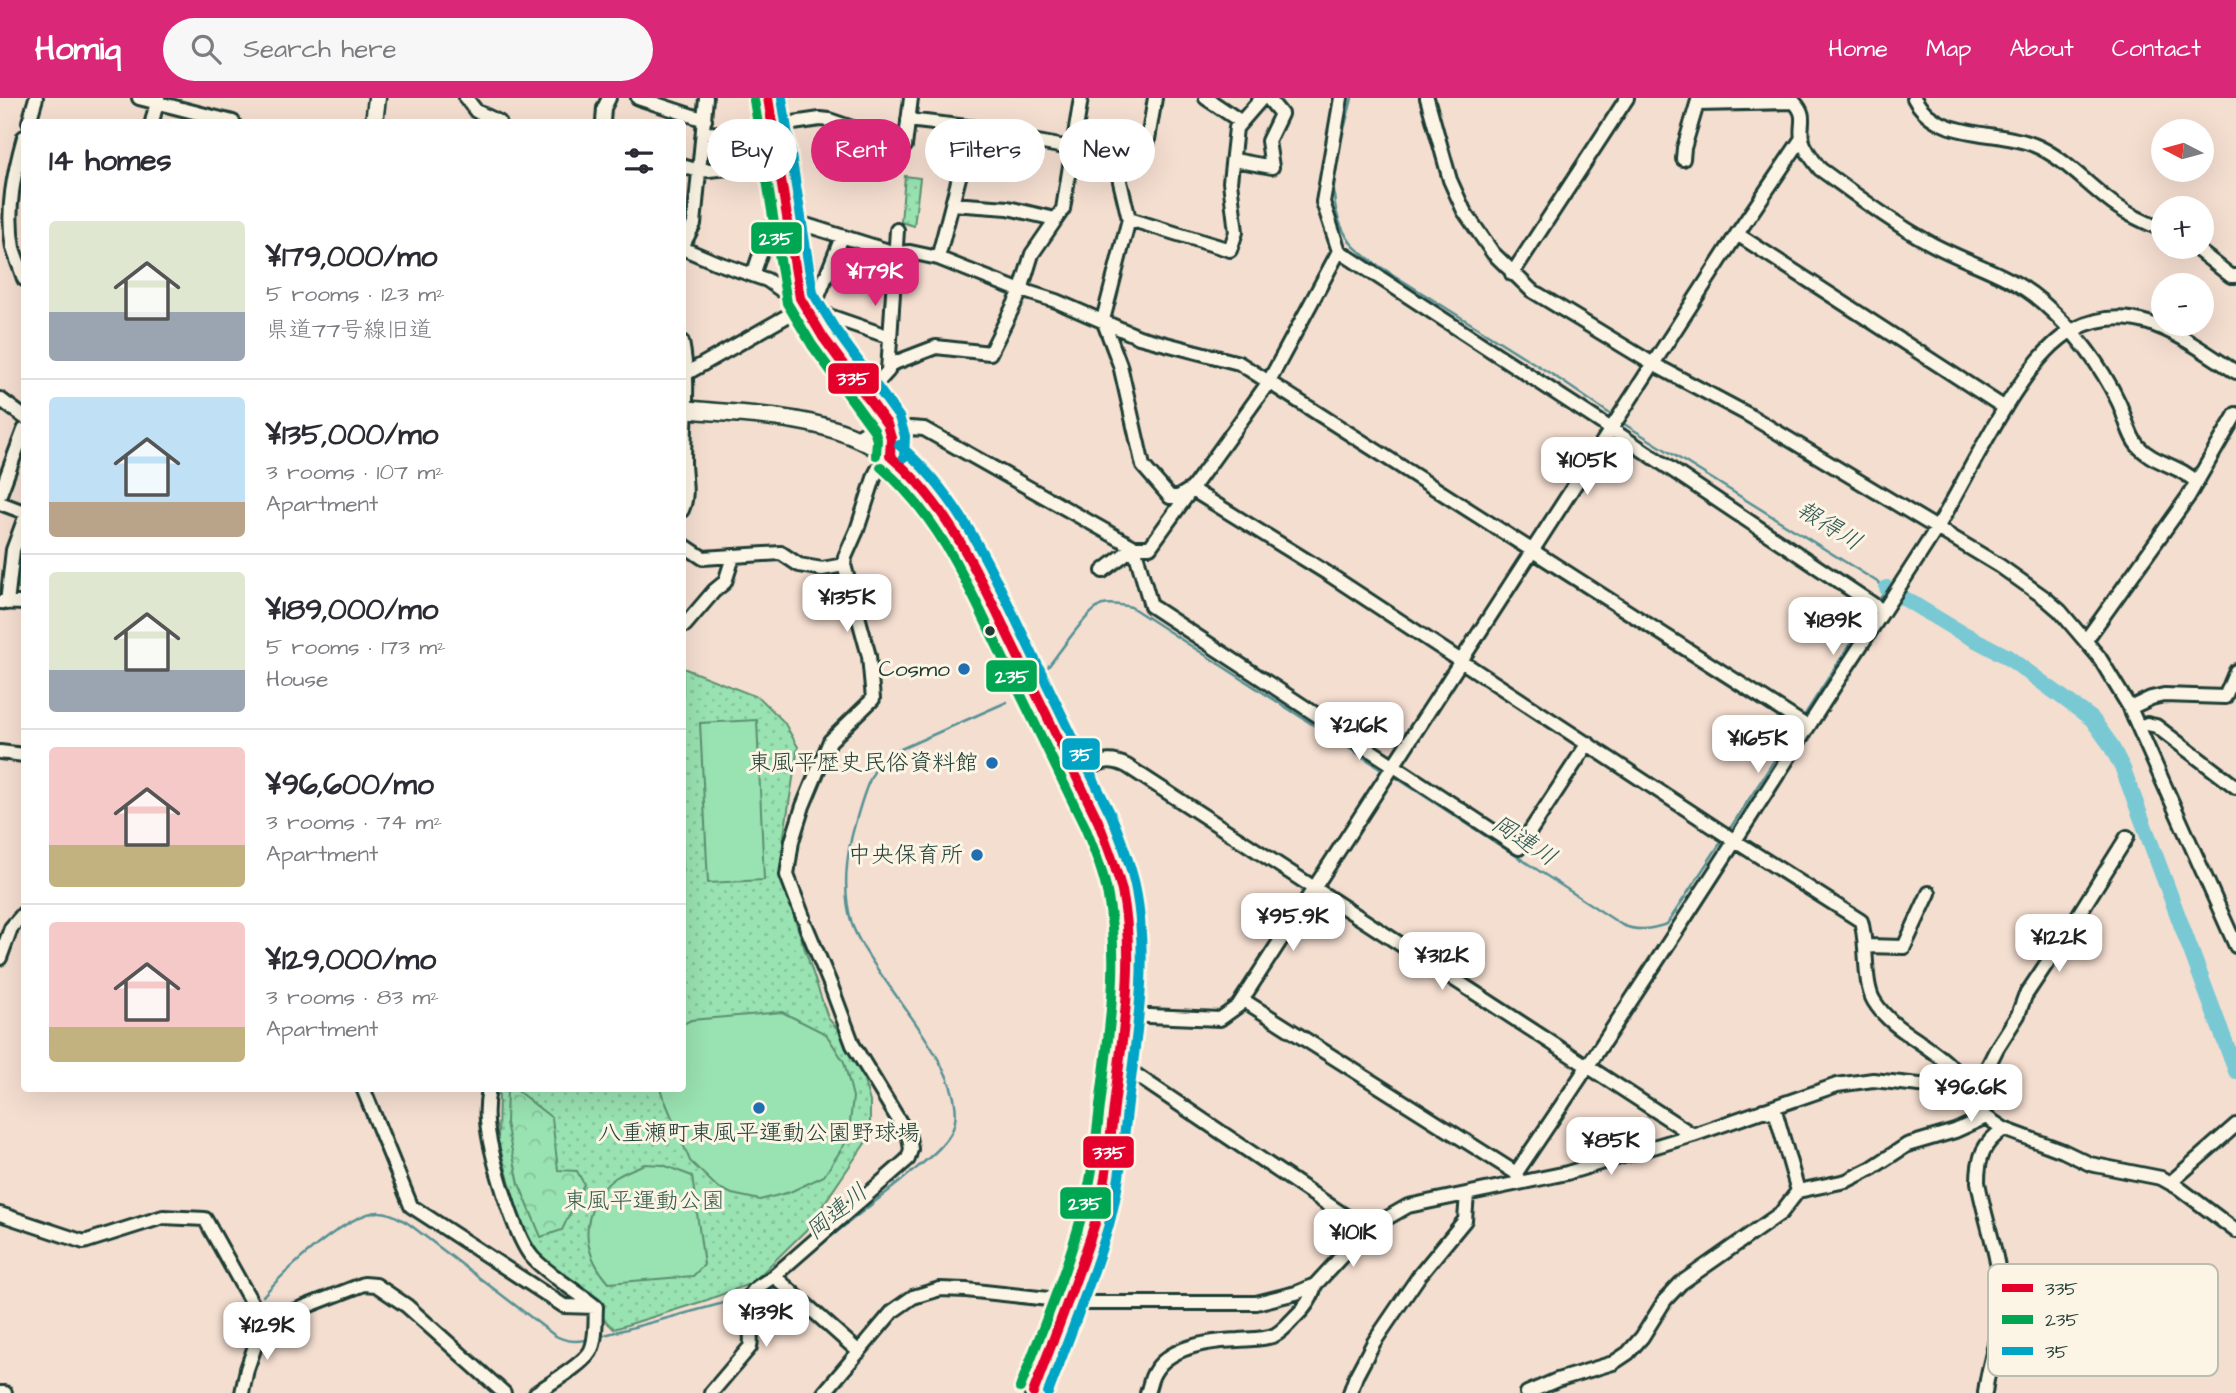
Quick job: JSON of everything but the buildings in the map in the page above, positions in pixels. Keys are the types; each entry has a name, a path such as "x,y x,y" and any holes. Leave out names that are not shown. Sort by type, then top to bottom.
{"main road":[{"path":"374,119 377,98"},
{"path":"686,409 793,418 825,426 890,452 912,475 933,499 975,568 1112,856 1122,893 1127,946 1125,1014 1105,1178 1086,1251 1033,1393"}],"street":[{"path":"30,119 36,98"},
{"path":"139,98 158,100 223,119"},
{"path":"466,98 477,111 493,119"},
{"path":"603,119 604,108 609,98"},
{"path":"638,98 705,127"},
{"path":"686,240 694,224 706,98"},
{"path":"768,98 772,119"},
{"path":"908,119 912,98"},
{"path":"1078,119 1080,98"},
{"path":"1151,119 1155,98"},
{"path":"1206,98 1241,121"},
{"path":"1129,219 1230,250 1236,232 1230,182 1235,136 1241,121 1262,98"},
{"path":"1234,160 1272,167 1268,141 1281,114 1268,98"},
{"path":"1341,98 1323,202 1339,251 1612,427 1885,609"},
{"path":"1425,98 1447,171 1464,211 1493,253 1512,274 1550,303 1747,414 2000,566 2045,597 2086,640 2108,670 2130,708 2236,946"},
{"path":"1512,274 1627,98"},
{"path":"1914,98 1919,109 1947,126 2036,145 2130,215 2151,225"},
{"path":"153,119 158,100"},
{"path":"1683,159 1698,101 1794,102 1803,117 1802,138 1810,157 1820,169 1928,243 2011,279 2040,301 2098,364 2119,402 2137,445 2153,458 2188,473 2196,482"},
{"path":"1125,1014 1220,1019 1243,1000 1461,659 1802,138"},
{"path":"21,149 11,190 13,248 21,271"},
{"path":"686,167 707,170"},
{"path":"781,182 805,305 843,366 879,411 890,432 890,452"},
{"path":"938,258 958,182"},
{"path":"1068,182 1063,209 1032,254 1021,290 1056,301 1139,337 1239,363 1808,727"},
{"path":"1119,182 1129,219 1103,320 1120,365 1143,466 1170,497 1178,497 1191,489"},
{"path":"952,204 1008,208 1055,219"},
{"path":"752,275 769,228 788,221 895,253 910,252 938,258 1021,291 990,353 936,347 889,365"},
{"path":"867,394 888,372 897,230"},
{"path":"1737,234 2005,408"},
{"path":"686,375 805,305 842,237"},
{"path":"0,245 13,248"},
{"path":"686,250 767,280 805,305 890,337"},
{"path":"711,1393 750,1347 752,1340 747,1306 755,1289 774,1276 908,1160 911,1149 909,1137 853,1045 787,875 792,841 803,806 830,741 873,699 869,656 844,565 879,468 910,428 924,429 1134,547 1150,547 1268,383 1339,251"},
{"path":"2209,259 2231,276 2236,276"},
{"path":"1518,1178 1937,529 2005,408 2051,347 2070,331 2097,320 2112,317 2139,319 2165,330 2236,372"},
{"path":"0,399 21,415"},
{"path":"857,437 872,428 879,411"},
{"path":"2086,640 2188,497 2236,414"},
{"path":"0,494 21,438"},
{"path":"1191,489 1461,659 1735,841 1861,921 1872,998 1887,1017 1951,1067 1971,1100 1986,1117 2004,1129 2090,1164 2161,1178 2236,1231"},
{"path":"0,503 21,511"},
{"path":"21,528 13,550 3,602 21,603"},
{"path":"1103,571 1134,547"},
{"path":"1134,547 1151,606 1519,848 1588,743"},
{"path":"686,548 703,558 781,553 799,565 822,569 844,565"},
{"path":"686,624 725,582 733,557"},
{"path":"2130,708 2164,695 2225,697 2236,671"},
{"path":"2139,727 2147,724 2156,726 2236,787"},
{"path":"0,752 21,755"},
{"path":"1077,778 1101,762 1115,760 1127,766 1693,1135"},
{"path":"1971,1100 1997,1048 2018,1015 2025,996 2127,837"},
{"path":"1866,946 1904,947 1929,892"},
{"path":"0,958 11,928 21,917"},
{"path":"1243,1000 1518,1178"},
{"path":"1118,1067 1136,1075 1366,1230"},
{"path":"824,1393 893,1311 913,1297 940,1289 1069,1301 1256,1303 1296,1293 1315,1285 1366,1230 1408,1206 1467,1194 1518,1178 1567,1173 1693,1135 1837,1085 1873,1080 1929,1086 1971,1100"},
{"path":"365,1092 411,1206 564,1306 596,1307"},
{"path":"489,1092 487,1123 492,1150 514,1224 524,1247 535,1261 596,1307"},
{"path":"1761,1110 1776,1114 1798,1191"},
{"path":"1527,1393 1557,1380 1613,1363 1628,1353 1642,1337 1665,1300 1681,1283 1781,1213 1798,1191 1846,1181 1907,1145 1955,1131 1986,1117"},
{"path":"2170,1183 2236,1125"},
{"path":"1997,1264 1978,1182 1978,1166 1981,1153 1988,1142 2004,1129"},
{"path":"1350,1393 1356,1376 1389,1320 1419,1276 1465,1220 1467,1194"},
{"path":"0,1214 85,1242 163,1217 205,1219 263,1323 247,1369 242,1393"},
{"path":"774,1276 859,1352"},
{"path":"263,1323 364,1284 376,1284 407,1306 504,1393"},
{"path":"1147,1393 1158,1368 1191,1346 1207,1342 1264,1339 1278,1334 1303,1310 1315,1285"},
{"path":"536,1393 590,1351 595,1332 596,1307"},
{"path":"1984,1393 1988,1376"}],"green space":[{"path":"911,177 920,178 914,226 901,222 904,182 911,182"},
{"path":"21,557 21,589 18,589"},
{"name":"東風平運動公園","path":"686,669 760,698 784,722 798,747 780,875 828,1018 846,1039 861,1070 870,1102 870,1136 806,1230 752,1283 614,1329 527,1245 498,1141 499,1092 686,1092"},
{"path":"757,720 764,880 708,883 700,723"},
{"name":"八重瀬町東風平運動公園野球場","path":"782,1012 826,1034 844,1062 853,1097 848,1139 824,1176 790,1192 760,1200 732,1194 717,1187 690,1161 661,1092 686,1092 686,1022"},
{"path":"507,1092 519,1092 552,1118 558,1170 577,1171 584,1184 562,1230 541,1237 519,1184 506,1123"},
{"path":"645,1164 663,1165 692,1176 704,1265 693,1276 609,1283 596,1265 588,1245 590,1214 609,1183"}],"waterway":[{"name":"報得川","path":"1352,98 1338,153 1334,190 1341,226 1351,243 1376,264 1613,416"},
{"name":"報得川","path":"1621,422 1887,588 1878,602"},
{"name":"報得川","path":"1887,588 2006,656 2092,719 2110,744 2123,769 2236,1071"},
{"name":"岡連川","path":"1044,672 1081,624 1097,608 1110,604 1131,607 1386,772"},
{"name":"岡連川","path":"1802,719 1872,610"},
{"name":"岡連川","path":"782,1279 928,1159 951,1133 956,1111 950,1085 937,1057 862,946 852,924 847,900 847,861 866,788 885,756 1007,702"},
{"name":"岡連川","path":"1729,830 1798,724"},
{"name":"岡連川","path":"1392,775 1622,925 1639,929 1667,924 1723,839"},
{"name":"岡連川","path":"263,1296 300,1259 334,1232 367,1214 384,1212 409,1224 554,1335 572,1341 591,1339"},
{"name":"岡連川","path":"756,1297 770,1291 777,1284"},
{"name":"岡連川","path":"597,1337 746,1297"}],"transit line":[{"name":"335","path":"768,98 800,298 823,337 887,424 891,438 890,456"},
{"name":"35","path":"782,98 813,293 835,329 899,417 905,436 904,457"},
{"name":"235","path":"754,100 787,303 812,345 874,430 877,440 876,455"},
{"name":"35","path":"899,445 921,465 940,488 973,536 987,562 1111,815 1129,861 1136,890 1142,970 1118,1181 1101,1249 1048,1393"},
{"name":"335","path":"890,456 930,497 976,570 1098,821 1120,882 1126,917 1127,995 1102,1192 1081,1266 1033,1393"},
{"name":"235","path":"881,467 920,507 964,578 1085,827 1108,897 1113,947 1112,998 1091,1173 1068,1261 1020,1388"}],"place":[{"name":"Cosmo","path":"964,669"},
{"name":"東風平歴史民俗資料館","path":"992,763"},
{"name":"中央保育所","path":"977,855"},
{"name":"八重瀬町東風平運動公園野球場","path":"759,1108"}]}
